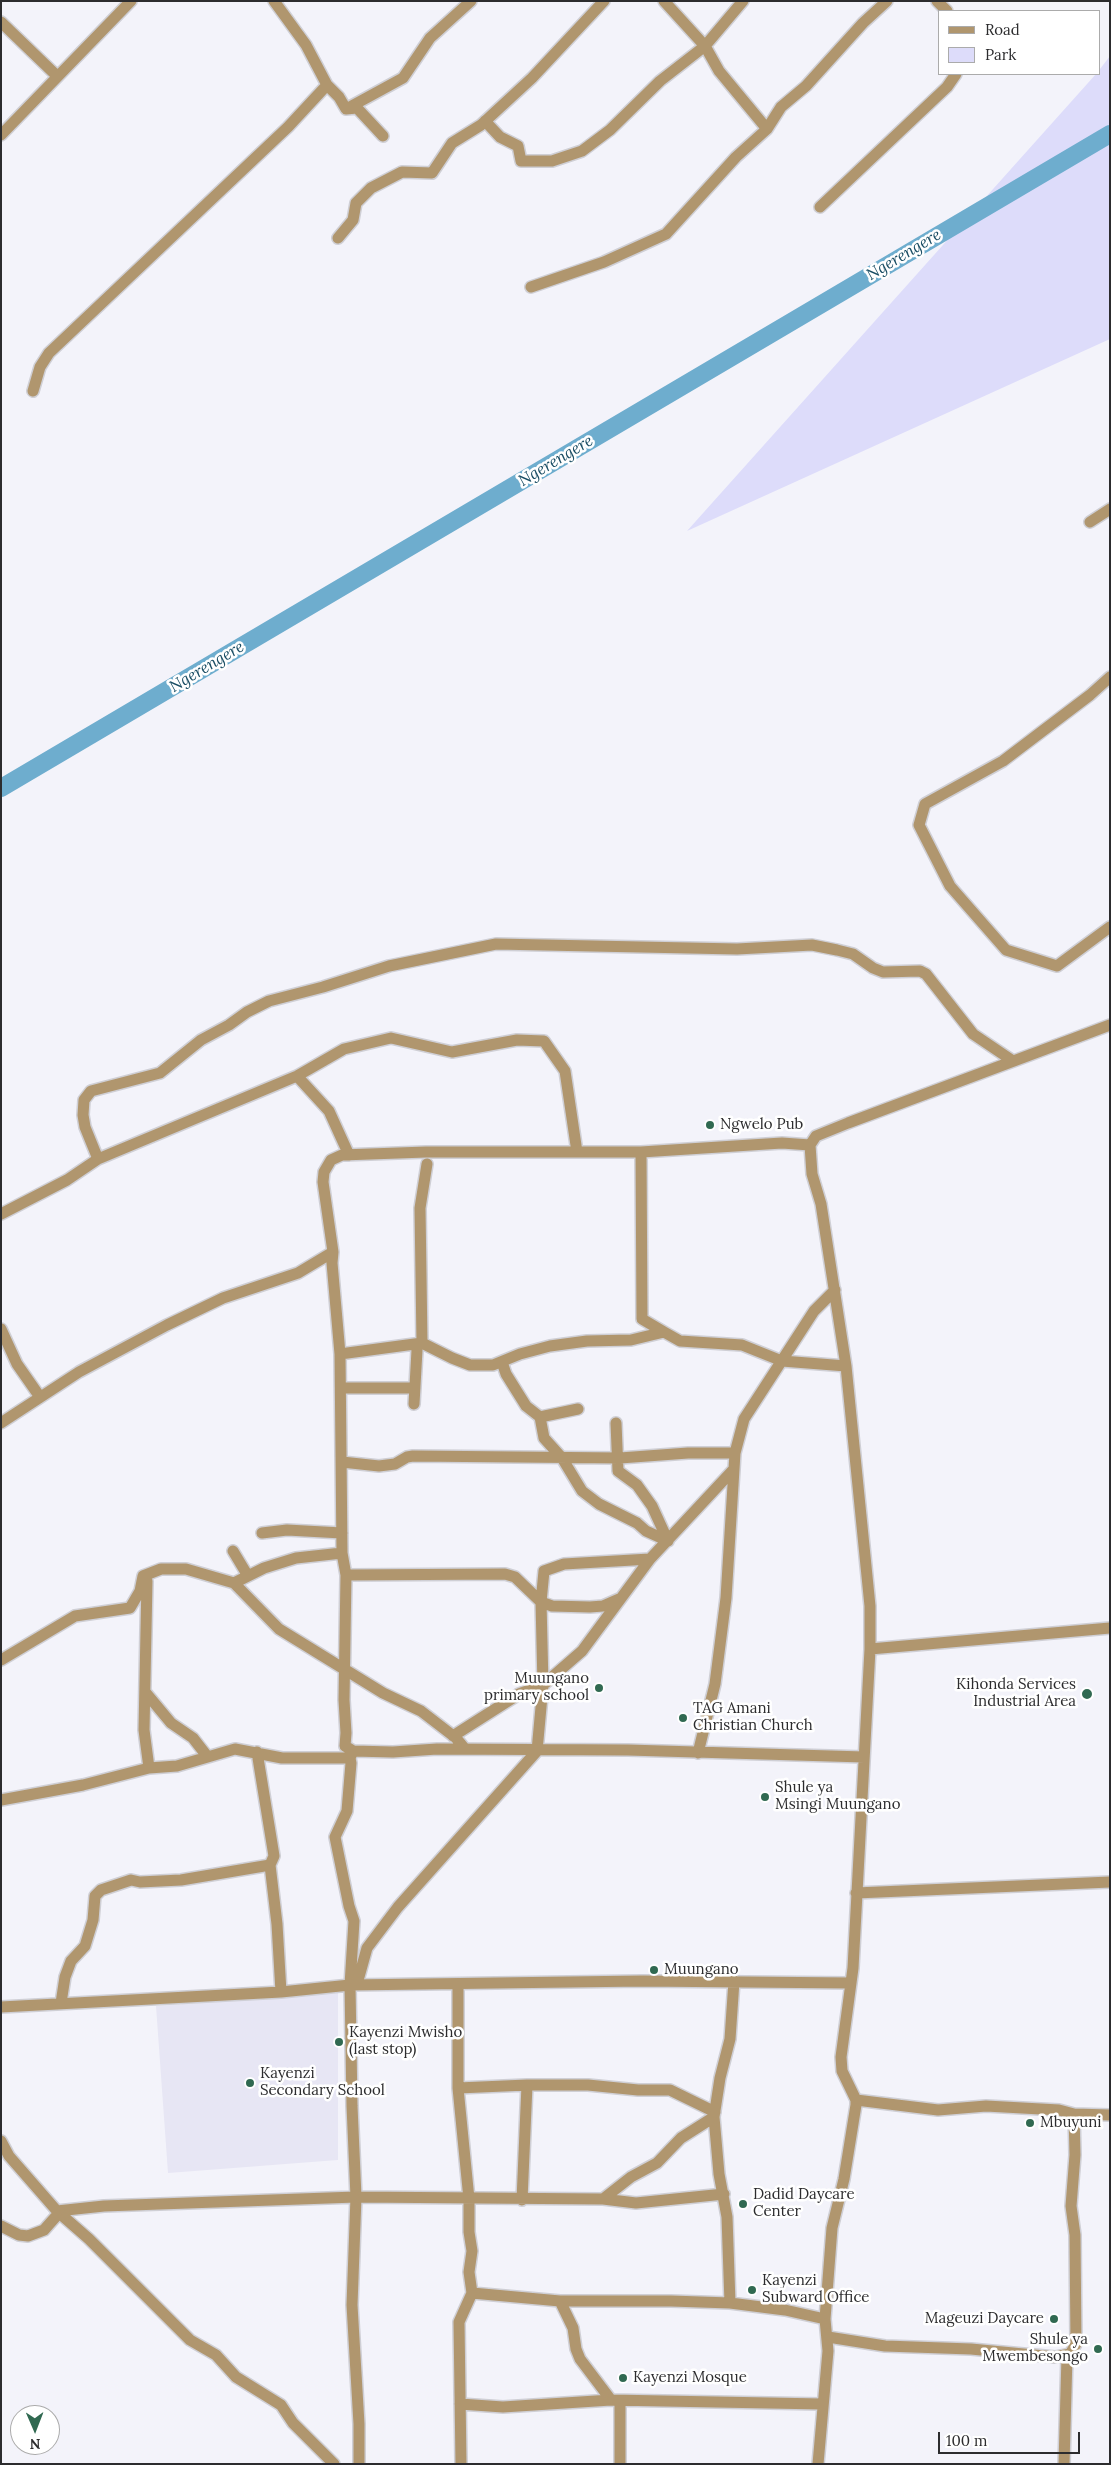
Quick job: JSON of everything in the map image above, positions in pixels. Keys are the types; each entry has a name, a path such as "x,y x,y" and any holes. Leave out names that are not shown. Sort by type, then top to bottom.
{"street":[{"path":"1,135 131,1"},
{"path":"274,1 306,45 327,85 339,97 346,109"},
{"path":"346,109 403,78 430,38 471,1"},
{"path":"338,238 353,220 356,203 371,188 402,172 432,173 452,143 485,121 532,78 604,1"},
{"path":"664,1 705,46 719,71 768,128"},
{"path":"485,121 500,137 518,146 521,161 552,161 582,152 610,130 660,81 705,46 743,1"},
{"path":"531,287 604,262 666,234 736,158 768,128 781,107 806,86 863,23 886,1"},
{"path":"937,1 946,10"},
{"path":"1,22 57,76"},
{"path":"820,207 947,87 955,75"},
{"path":"33,391 40,367 49,354 288,127 327,85"},
{"path":"346,109 357,108 383,136"},
{"path":"1090,522 1110,510"},
{"path":"1110,677 1090,695 1003,761 924,804 919,825 950,886 1006,950 1057,966 1110,927"},
{"path":"98,1159 85,1127 84,1100 91,1091 160,1073 201,1040 229,1025 246,1012 269,1001 323,987 389,966 496,944 737,949 812,945 837,950 853,954 873,968 883,972 912,971 926,974 973,1034 1014,1062"},
{"path":"818,2464 828,2337 825,2319 832,2228 844,2179 856,2100 841,2065 851,1983 870,1649 870,1606 846,1366 820,1204 812,1174 810,1145 816,1136 848,1123 1110,1025"},
{"path":"1,1214 67,1180 98,1159 297,1076 344,1049 391,1038 417,1042 452,1052 517,1040 544,1041 565,1071 577,1152"},
{"path":"297,1076 330,1111 349,1155"},
{"path":"359,2464 360,2424 352,2305 356,2197 352,2106 354,1921 349,1906 336,1837 348,1811 352,1754 345,1746 346,1575 342,1553 340,1354 332,1263 333,1252 323,1182 324,1172 331,1160 342,1155 426,1152 641,1152 782,1143 810,1145"},
{"path":"641,1152 642,1319 680,1341 742,1345 782,1361 846,1366"},
{"path":"414,1404 420,1347 420,1208 428,1164"},
{"path":"1,1423 78,1372 167,1325 223,1298 298,1273 333,1252"},
{"path":"698,1753 715,1684 726,1598 735,1453 744,1419 814,1311 835,1290"},
{"path":"1,1329 17,1364 40,1397"},
{"path":"340,1354 420,1347 470,1365 492,1365 520,1354 550,1346 586,1341 631,1340 664,1332"},
{"path":"502,1362 506,1374 526,1406 540,1417 544,1438 562,1458 582,1491 600,1504 637,1523 646,1532 668,1541"},
{"path":"341,1388 415,1388"},
{"path":"540,1417 578,1408"},
{"path":"616,1423 618,1470 637,1485 652,1506 668,1541"},
{"path":"342,1462 379,1466 395,1464 406,1457 414,1456 616,1458 688,1453 735,1453"},
{"path":"453,1736 519,1694 543,1685 582,1651 650,1559 734,1469"},
{"path":"262,1533 287,1530 342,1533"},
{"path":"233,1551 248,1576"},
{"path":"234,1583 264,1568 296,1558 342,1553"},
{"path":"354,1985 367,1948 398,1908 537,1751 543,1685 541,1602 544,1570 564,1564 650,1559"},
{"path":"1,1660 75,1616 130,1608 140,1591 143,1576 147,1574 161,1569 186,1569 234,1583 279,1629 382,1693 421,1711 453,1736 466,1750"},
{"path":"147,1574 144,1730 149,1768"},
{"path":"346,1575 505,1574 515,1577 541,1602 558,1606 603,1606 619,1599"},
{"path":"870,1649 1110,1628"},
{"path":"146,1693 172,1724 193,1738 207,1756"},
{"path":"1,1800 83,1785 149,1768 177,1766 235,1749 257,1752 263,1756 282,1758 466,1750 864,1757"},
{"path":"257,1752 274,1856 270,1865 277,1924 281,1992"},
{"path":"62,2003 65,1977 72,1961 85,1946 93,1920 95,1896 101,1890 131,1880 140,1882 182,1880 270,1865"},
{"path":"856,1893 1110,1882"},
{"path":"1,2007 281,1992 354,1985 734,1981 851,1983"},
{"path":"730,2303 727,2217 719,2174 715,2114 720,2078 730,2039 734,1981"},
{"path":"458,1984 458,2088 472,2250 469,2272 472,2293 459,2322 461,2464"},
{"path":"458,2088 527,2085 670,2090 715,2114"},
{"path":"522,2200 527,2085"},
{"path":"856,2100 938,2110 986,2106 1059,2110 1074,2114 1110,2115"},
{"path":"603,2199 631,2177 657,2163 681,2138 715,2114"},
{"path":"828,2337 885,2346 971,2349 1028,2356 1067,2356 1074,2351 1077,2338 1075,2235 1071,2206 1075,2155 1074,2114"},
{"path":"1,2142 5,2158 190,2340 216,2356 236,2377 281,2405 293,2423 334,2464"},
{"path":"57,2210 104,2206 356,2197 522,2200 603,2199 645,2202 724,2194"},
{"path":"1,2226 22,2236 34,2234 44,2230 59,2212 57,2210"},
{"path":"472,2293 560,2301 730,2303 784,2310 825,2319"},
{"path":"560,2301 573,2328 576,2349 580,2359 615,2401 620,2464"},
{"path":"1064,2464 1067,2356"},
{"path":"460,2404 503,2408 615,2401 822,2404"}],"shaded area":[{"name":"Kayenzi Secondary School","path":"338,1993 338,2160 168,2173 156,2006"}],"green space":[{"path":"1110,56 1110,339 687,531 1095,75 1101,75 1101,68"}],"waterway":[{"name":"Ngerengere","path":"1,788 1110,134"}],"place":[{"name":"Ngwelo Pub","path":"710,1125"},
{"name":"Muungano primary school","path":"599,1688"},
{"name":"Kihonda Services Industrial Area","path":"1087,1694"},
{"name":"TAG Amani Christian Church","path":"683,1718"},
{"name":"Shule ya Msingi Muungano","path":"765,1797"},
{"name":"Muungano","path":"654,1970"},
{"name":"Kayenzi Mwisho (last stop)","path":"339,2042"},
{"name":"Kayenzi Secondary School","path":"250,2083"},
{"name":"Mbuyuni","path":"1030,2123"},
{"name":"Dadid Daycare Center","path":"743,2204"},
{"name":"Kayenzi Subward Office","path":"752,2290"},
{"name":"Mageuzi Daycare","path":"1054,2319"},
{"name":"Shule ya Mwembesongo","path":"1098,2349"},
{"name":"Kayenzi Mosque","path":"623,2378"}]}
